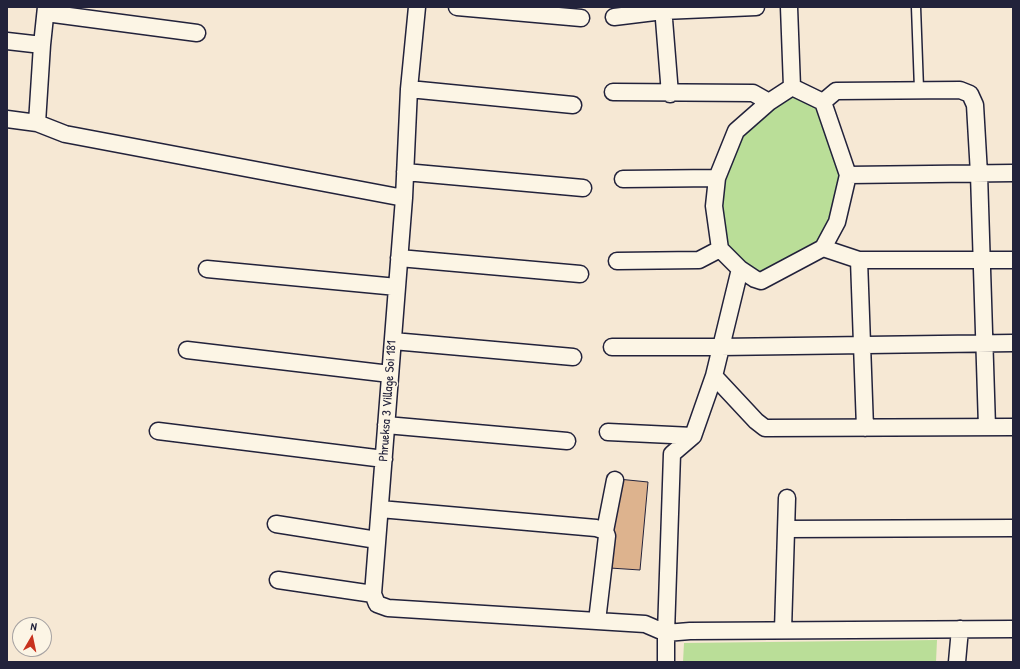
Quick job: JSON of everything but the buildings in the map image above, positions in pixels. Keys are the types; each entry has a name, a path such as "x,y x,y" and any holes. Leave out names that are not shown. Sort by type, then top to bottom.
{"street":[{"name":"Phrueksa 3 Village Soi 181","path":"375,599 386,425 404,198 409,90 417,7"},
{"path":"457,7 581,18"},
{"path":"614,17 663,9 756,7"},
{"path":"789,7 792,87"},
{"path":"663,9 670,94"},
{"path":"37,124 42,45 46,10 197,33"},
{"path":"7,41 42,45"},
{"path":"792,87 823,102 848,175 837,222 823,248 761,281 755,280 740,269 720,249 714,206 717,178 736,131 769,102 792,87"},
{"path":"823,102 836,92 919,89 960,90 970,94 975,105 979,174 983,343 987,427"},
{"path":"409,90 573,104"},
{"path":"613,92 670,94 753,93 769,102"},
{"path":"7,119 37,124 65,134 404,198"},
{"path":"405,172 583,188"},
{"path":"848,175 1013,173"},
{"path":"623,179 717,178"},
{"path":"823,248 859,260 1013,260"},
{"path":"617,261 699,260 720,249"},
{"path":"399,258 580,274"},
{"path":"859,260 865,428"},
{"path":"207,269 397,286"},
{"path":"666,662 672,454 693,436 714,376 740,269"},
{"path":"393,341 573,357"},
{"path":"612,347 1013,343"},
{"path":"187,350 390,374"},
{"path":"714,376 756,421 765,428 1013,427"},
{"path":"386,425 567,441"},
{"path":"158,431 384,459"},
{"path":"608,432 693,436"},
{"path":"597,621 607,536 605,531 615,480"},
{"path":"783,630 787,498"},
{"path":"380,509 596,528 605,531"},
{"path":"276,524 378,540"},
{"path":"786,529 1013,528"},
{"path":"278,580 375,599 388,608 644,624 666,633 783,630 1013,629"},
{"path":"957,662 960,629"}],"lane":[{"path":"916,7 919,89"}],"green space":[{"path":"792,87 823,102 848,175 823,248 761,281 720,249 717,178 736,131"},
{"path":"937,640 936,662 683,662 684,643"}]}
